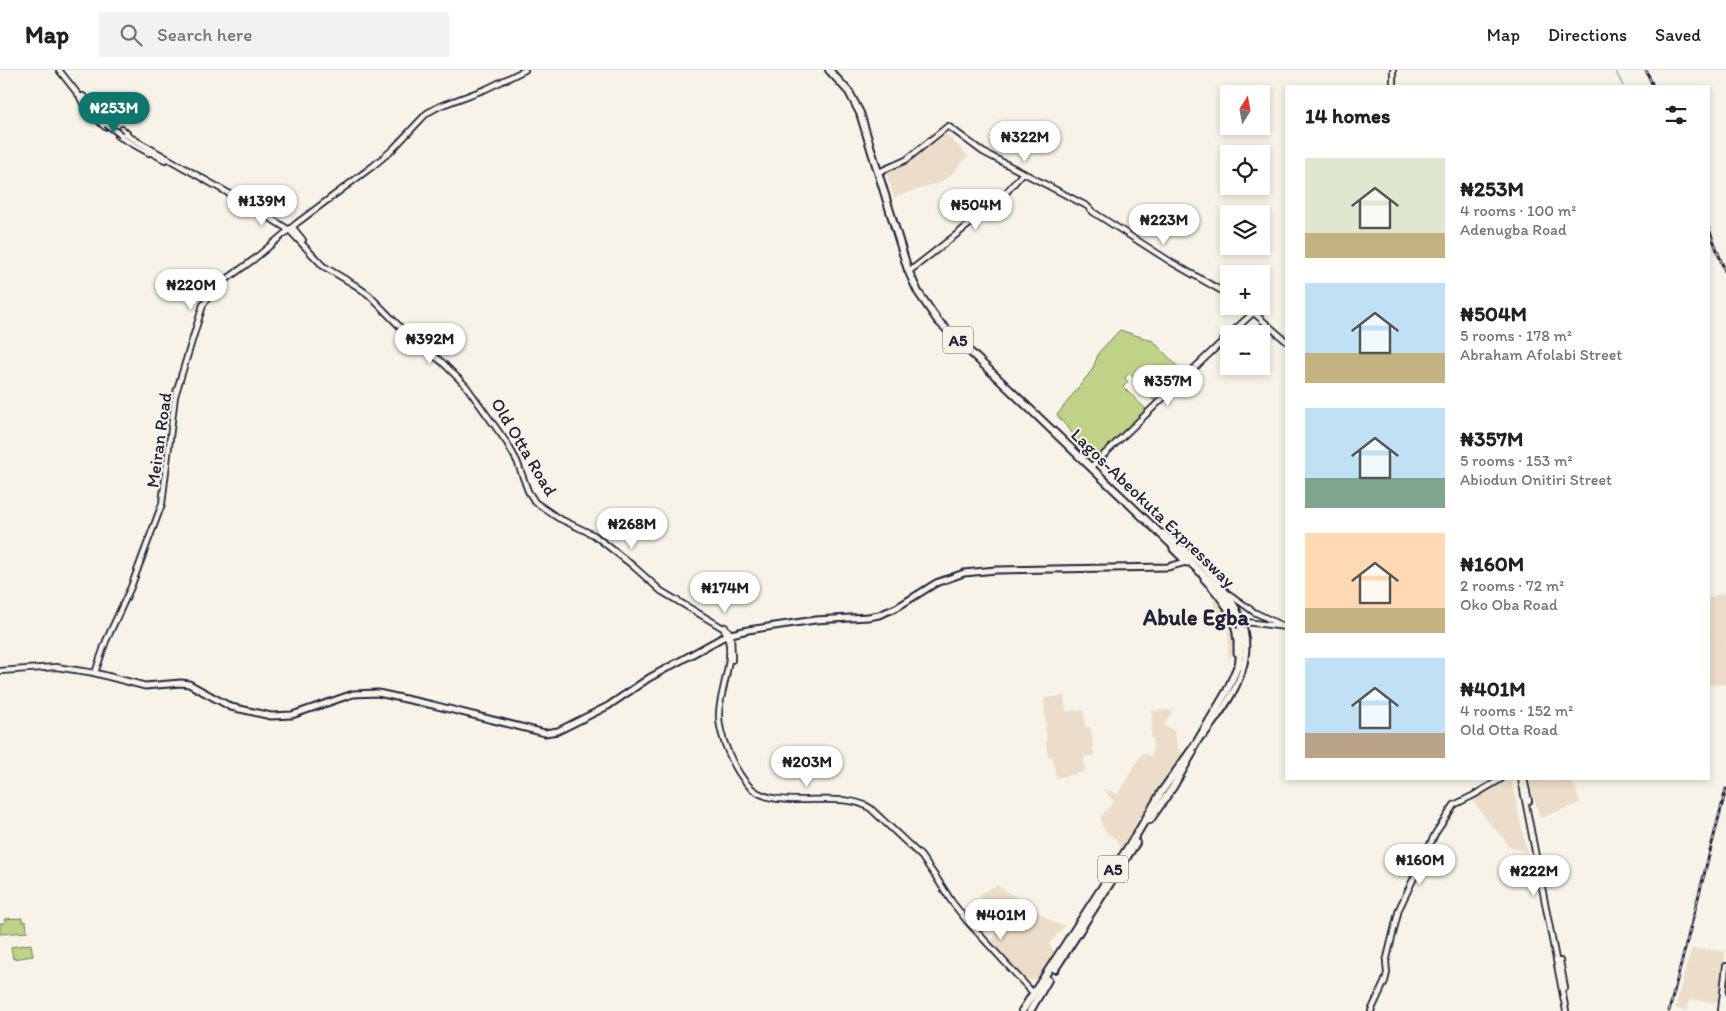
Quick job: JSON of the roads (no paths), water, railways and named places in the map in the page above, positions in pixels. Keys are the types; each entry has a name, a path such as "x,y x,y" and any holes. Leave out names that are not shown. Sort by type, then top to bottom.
{"highway":[{"name":"Lagos-Abeokuta Expressway","path":"829,70 849,92 860,113 906,266 918,292 930,311 943,326 1161,533"},
{"name":"Lagos-Abeokuta Expressway","path":"834,70 849,87 866,120 911,270 922,294 941,319 1093,465 1217,588 1228,602 1238,622 1241,644 1240,656 1235,676 1224,698 1195,745 1162,791 1138,832 1022,1011"},
{"name":"Lagos-Abeokuta Expressway","path":"1030,1011 1154,813 1182,774 1195,745"}],"main road":[{"path":"60,70 81,96 107,123 122,134 159,155"},
{"name":"Meiran Road","path":"96,673 107,642 132,589 163,506 177,396 205,306 212,295 221,286 254,262 290,230 379,162 427,114 440,106 486,89 525,70"},
{"name":"Meiran Road","path":"290,230 381,163 430,115 487,91 528,70"},
{"path":"1393,70 1393,85"},
{"path":"81,96 111,121 108,127 105,128 81,101 81,96"},
{"path":"881,171 906,160 948,126 983,152 1087,206 1171,262 1220,290"},
{"path":"123,130 159,155 145,151 118,135 123,130"},
{"name":"Old Otta Road","path":"159,155 290,230 323,266 369,295 466,386 507,442 532,498 543,509 560,520 594,535 661,591 693,610 718,621 728,634"},
{"path":"911,270 998,202 1023,173"},
{"path":"1239,325 1251,315"},
{"path":"1257,315 1285,340"},
{"path":"1093,465 1220,343"},
{"path":"1161,533 1185,562 1220,597 1238,622 1285,627"},
{"path":"1161,533 1184,550 1229,594 1254,612 1285,627"},
{"path":"0,670 55,665 144,684 188,682 231,704 272,714 288,714 348,693 374,691 402,695 526,728 541,731 555,730 611,703 638,684 728,634 815,620 886,613 943,580 973,572 1152,568 1175,566 1185,562"},
{"path":"1229,594 1238,622"},
{"path":"728,634 729,662 720,707 719,723 724,742 746,782 757,791 775,798 786,800 825,800 859,803 867,806 924,860 952,902 1010,969 1035,993"},
{"path":"728,634 731,664 722,711 722,723 729,748 750,784 762,792 782,797 855,800 870,806 926,858 969,920 1035,993"},
{"path":"1371,1011 1385,981 1387,973 1386,962 1395,919 1432,840 1452,807 1499,780"},
{"path":"1523,780 1568,1011"},
{"path":"1722,1011 1726,966"},
{"path":"1722,1011 1726,997"}],"waterway":[{"path":"1615,70 1622,85"}],"railway":[{"path":"1646,70 1653,85"},
{"path":"1710,232 1726,274"},
{"path":"1669,1011 1726,789"}],"district":[{"name":"Abule Egba","path":"1196,617"}]}
